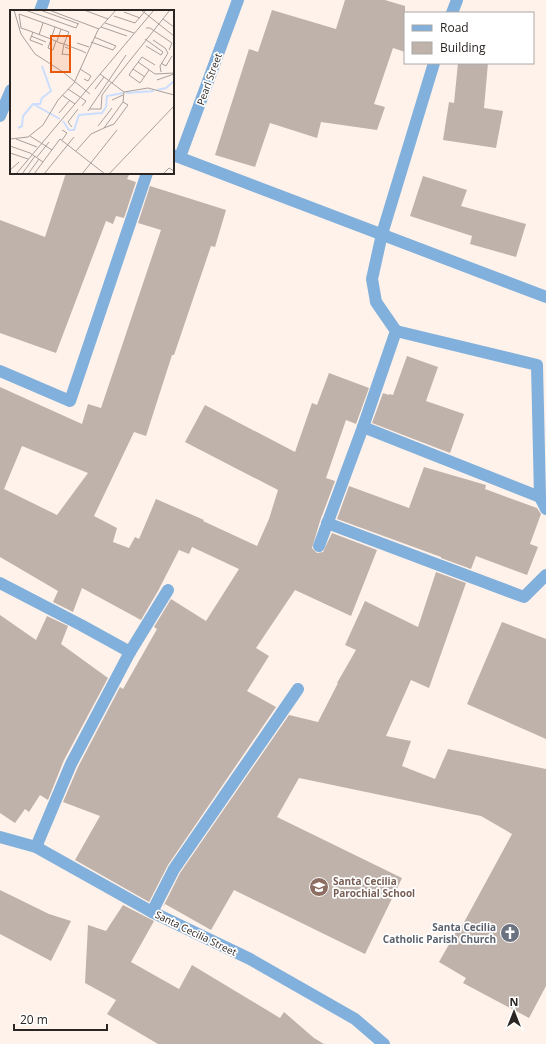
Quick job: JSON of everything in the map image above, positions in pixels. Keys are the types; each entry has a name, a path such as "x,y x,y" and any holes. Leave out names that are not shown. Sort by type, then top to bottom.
{"street":[{"path":"40,10 44,0"},
{"name":"Pearl Street","path":"177,156 238,0"},
{"path":"452,12 457,0"},
{"path":"434,64 382,234 372,280 376,302 396,331 537,365 540,497 546,509"},
{"path":"0,116 8,91"},
{"path":"177,156 546,297"},
{"path":"0,371 70,401 147,174"},
{"path":"319,546 363,427 396,331"},
{"path":"363,427 540,497"},
{"path":"327,523 524,597 546,574"},
{"path":"0,583 130,652"},
{"path":"36,847 71,764 130,652 168,590"},
{"path":"152,912 174,869 298,689"},
{"name":"Santa Cecilia Street","path":"0,837 36,847 152,912 257,963 355,1019 384,1044"}],"building":[{"path":"345,0 385,0 405,6 404,52 393,48 374,104 385,107 377,130 321,122 317,138 270,123 255,167 215,155 249,49 258,52 272,10 336,29"},
{"path":"458,64 488,64 484,108 503,111 496,148 443,140 449,102 454,103"},
{"path":"66,174 130,174 127,179 136,182 124,218 116,216 113,224 106,221 56,353 0,333 0,220 45,237"},
{"path":"423,176 467,190 461,206 526,224 516,257 470,244 472,236 410,216"},
{"path":"150,186 226,210 215,247 211,246 174,355 172,355 146,436 134,432 94,516 117,528 113,542 129,548 135,537 139,539 156,499 204,520 203,521 257,546 269,519 278,490 185,442 205,405 295,452 312,403 317,405 329,373 369,388 356,424 346,420 326,478 335,481 312,548 317,553 323,552 332,533 377,550 351,616 295,590 256,648 269,656 247,691 276,707 168,865 149,902 75,860 100,816 63,802 78,767 120,687 123,689 157,629 154,627 171,599 206,621 239,569 192,547 189,554 179,550 141,620 82,588 73,612 53,602 58,591 0,557 0,387 82,424 88,404 101,408 161,230 138,223","holes":["22,446 88,473 57,515 4,489"]},
{"path":"407,356 438,367 426,401 464,414 450,453 372,423 383,393 393,395"},
{"path":"424,467 486,485 485,489 537,508 541,514 530,544 538,547 527,575 476,556 471,569 337,519 349,486 409,508"},
{"path":"436,572 466,583 429,688 411,680 386,736 411,741 402,766 435,779 448,749 546,769 546,986 529,1018 463,983 466,978 439,962 460,925 462,926 512,834 481,816 299,778 277,817 402,878 365,954 234,890 211,930 165,904 163,907 180,873 289,715 318,722 337,683 356,650 345,645 365,601 418,627"},
{"path":"0,615 36,640 47,616 68,626 61,644 108,678 64,760 48,800 40,795 29,812 25,809 15,823 0,813"},
{"path":"502,622 546,639 546,739 467,704"},
{"path":"0,890 49,914 71,921 51,961 0,934"},
{"path":"123,905 154,921 131,962 179,989 192,965 280,1018 284,1012 314,1038 324,1044 158,1044 107,1014 116,1000 85,983 88,925 106,931"}],"place":[{"name":"Santa Cecilia Parochial School","path":"319,887"},
{"name":"Santa Cecilia Catholic Parish Church","path":"510,933"}]}
